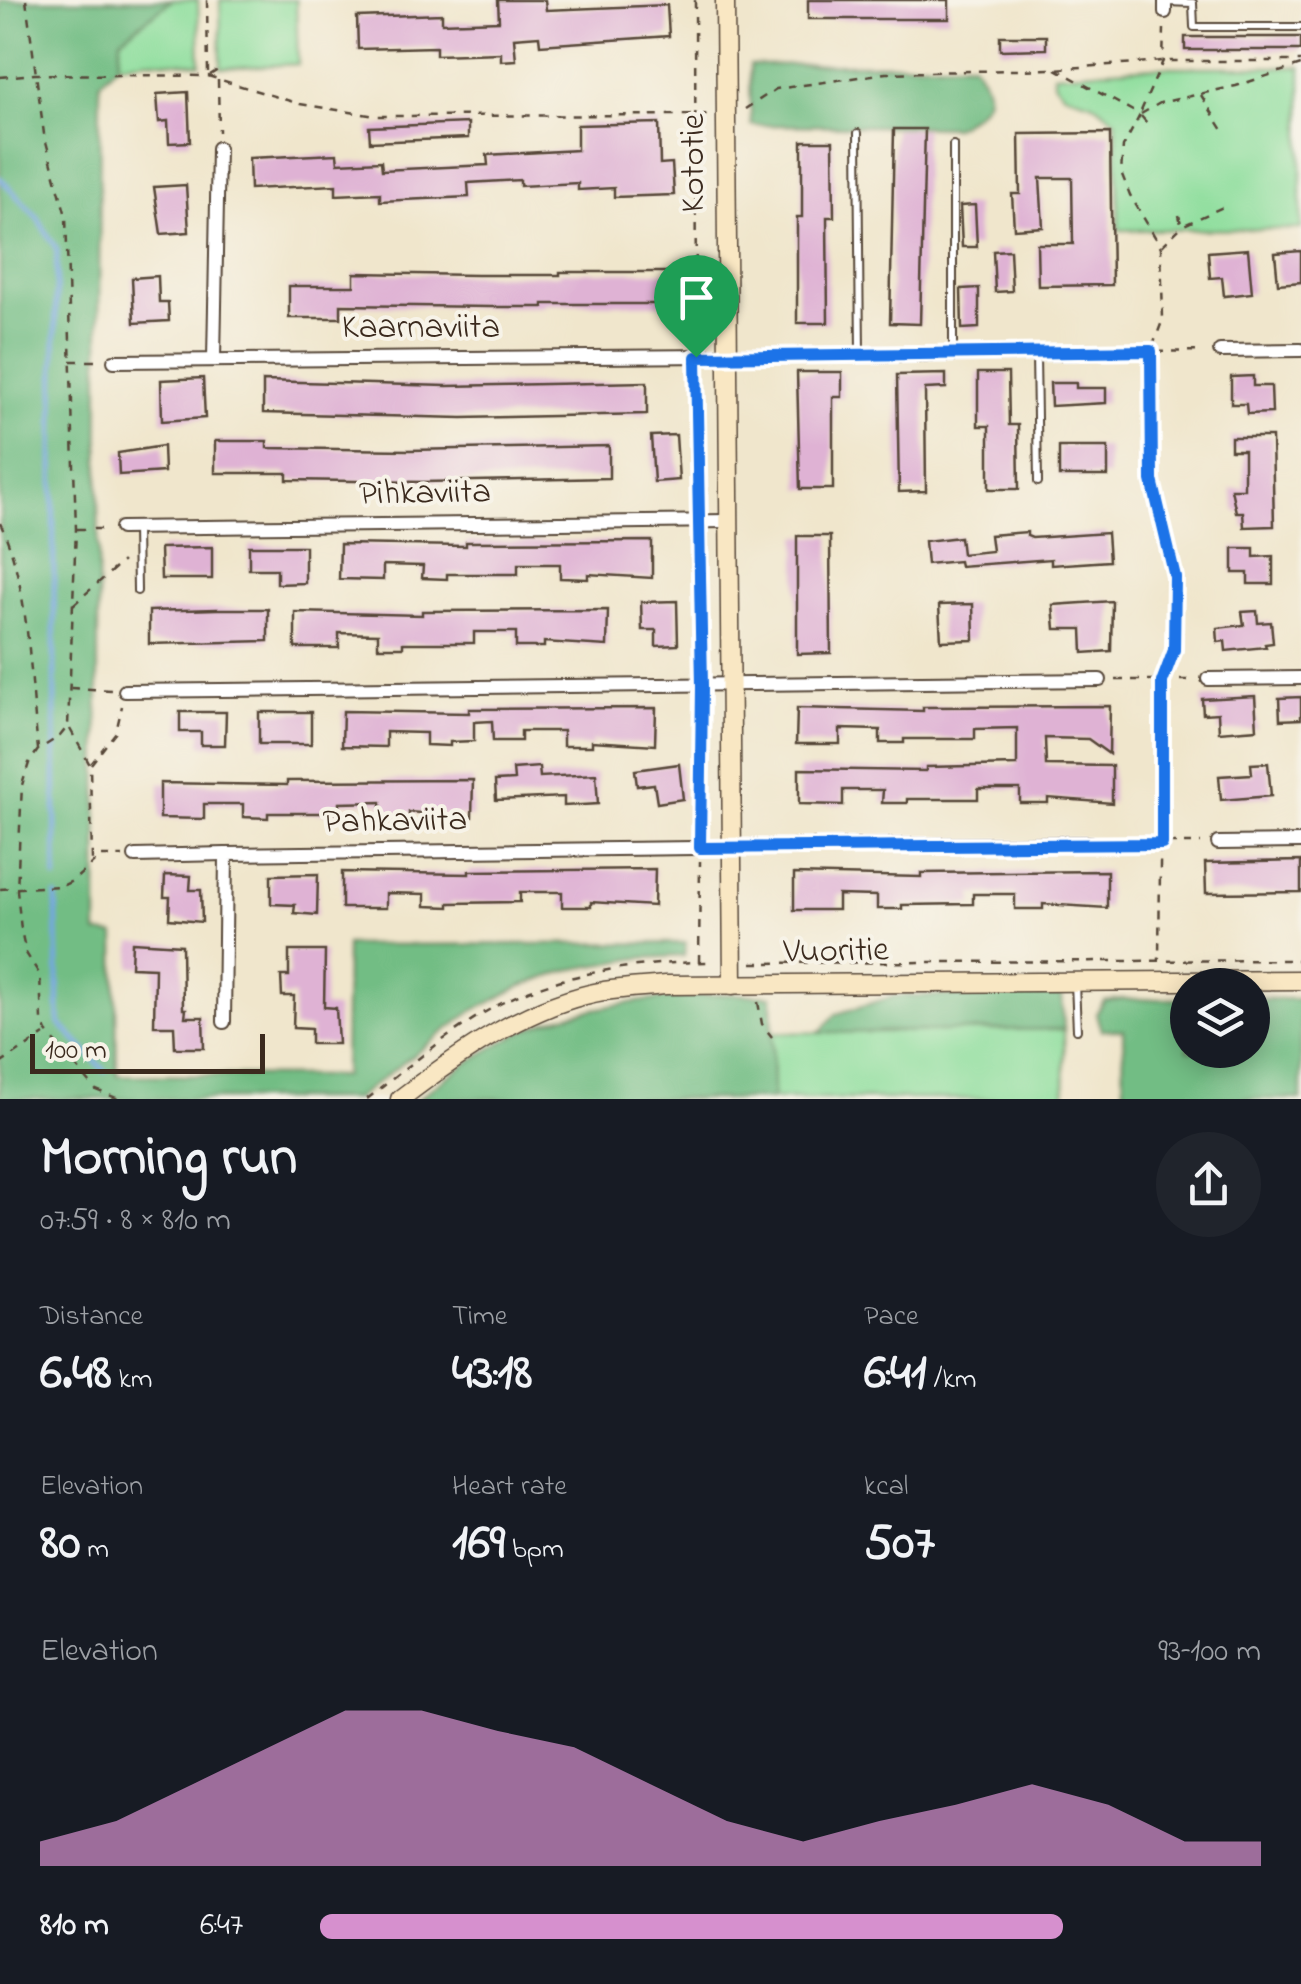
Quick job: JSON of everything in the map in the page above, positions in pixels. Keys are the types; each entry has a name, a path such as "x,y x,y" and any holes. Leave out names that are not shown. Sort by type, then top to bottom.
{"street":[{"name":"Kototie","path":"725,0 733,984"},
{"path":"214,359 218,148"},
{"path":"1220,351 1301,350"},
{"name":"Kaarnaviita","path":"114,361 1077,353"},
{"name":"Pihkaviita","path":"128,528 729,520"},
{"path":"1208,679 1301,678"},
{"path":"125,691 1100,680"},
{"path":"1218,842 1301,842"},
{"name":"Pahkaviita","path":"134,856 1089,843"},
{"path":"224,1022 226,854"},
{"name":"Vuoritie","path":"400,1099 444,1065 492,1036 549,1008 602,992 666,985 1301,980"}],"lane":[{"path":"1165,5 1193,3 1194,27 1301,27"},
{"path":"858,133 860,355"},
{"path":"953,145 953,354"},
{"path":"1036,354 1038,482"},
{"path":"128,528 136,551 137,591"},
{"path":"1076,982 1076,1030"}],"path":[{"path":"26,0 44,134 66,216 76,529 68,726 90,765 92,862"},
{"path":"207,0 208,76"},
{"path":"695,0 702,686 699,962"},
{"path":"1159,961 1162,682 1174,650 1175,577 1152,480 1151,351 1163,319 1162,247 1121,172 1123,147 1163,61 1165,5"},
{"path":"736,114 776,89 868,76 1163,61 1301,63"},
{"path":"1140,115 1160,104 1301,63"},
{"path":"208,76 222,68"},
{"path":"1055,69 1140,115 1147,123"},
{"path":"0,76 208,76 300,104 376,116 695,114"},
{"path":"218,78 218,148"},
{"path":"1201,95 1226,135"},
{"path":"1124,181 1132,178"},
{"path":"1162,247 1182,226 1227,205"},
{"path":"1178,215 1182,226"},
{"path":"1077,353 1220,351"},
{"path":"69,361 114,361"},
{"path":"0,523 8,539 23,614 38,750"},
{"path":"76,529 128,528"},
{"path":"72,606 136,551"},
{"path":"1100,680 1208,679"},
{"path":"70,688 125,691 116,732 90,765"},
{"path":"68,726 38,750 22,785 16,890 26,953 40,975 42,1020 47,1032 96,1090 119,1099"},
{"path":"1089,843 1218,842"},
{"path":"0,889 62,886 101,856 134,856"},
{"path":"758,985 762,1024 772,1037"},
{"path":"0,1064 47,1032"},
{"path":"0,1058 8,1059"}],"green space":[{"path":"0,0 172,0 121,39 118,64 100,82 97,933 115,935 117,1075 344,1076 346,945 686,943 684,956 639,958 569,970 522,986 471,1012 355,1099 0,1099"},
{"path":"172,0 198,0 200,64 149,60 118,64 121,39"},
{"path":"220,0 296,0 298,64 221,68"},
{"path":"973,63 986,84 986,100 976,113 955,127 751,125 750,65"},
{"path":"1155,67 1301,67 1301,229 1119,230 1116,120 1091,102 1064,94 1054,82 1054,74"},
{"path":"728,994 772,996 773,1099 418,1099 482,1054 552,1020 617,1005"},
{"path":"1062,995 1064,1029 819,1033 836,1014 895,996"},
{"path":"1170,999 1170,1068 1270,1068 1270,999 1301,999 1301,1099 1124,1099 1123,1030 1101,1030 1096,1014 1104,1001"},
{"path":"1064,1029 1065,1099 773,1099 772,1033"}],"building":[{"path":"498,0 545,0 546,10 667,5 669,36 540,45 539,36 514,38 516,60 501,61 501,53 436,55 436,47 358,49 357,17 442,14 442,23 499,21"},
{"path":"808,0 949,0 949,19 808,19"},
{"path":"1000,36 1046,36 1046,49 1000,50"},
{"path":"1185,37 1301,37 1301,50 1185,50"},
{"path":"188,92 190,142 169,143 168,121 159,122 157,94"},
{"path":"468,123 468,138 370,142 369,127"},
{"path":"659,123 660,164 672,163 674,195 614,197 614,188 578,190 578,183 520,186 520,180 468,183 469,197 380,201 380,193 336,195 336,185 250,189 249,158 337,154 338,163 381,161 382,170 488,165 487,155 577,150 577,125"},
{"path":"894,129 925,129 920,324 890,323"},
{"path":"1110,133 1112,285 1038,286 1037,244 1073,244 1072,178 1040,178 1043,227 1014,229 1012,194 1020,194 1019,134"},
{"path":"802,141 833,141 834,217 827,217 828,323 797,323"},
{"path":"186,185 189,232 161,234 154,187"},
{"path":"975,205 977,247 962,247 960,206"},
{"path":"1248,249 1252,293 1224,296 1222,277 1210,278 1208,252"},
{"path":"1010,250 1012,291 995,292 993,251"},
{"path":"1301,251 1301,282 1278,284 1275,253"},
{"path":"676,272 677,304 341,305 341,318 289,318 289,286 354,286 354,273"},
{"path":"158,276 159,302 168,302 169,321 134,323 132,278"},
{"path":"979,288 979,328 962,329 961,289"},
{"path":"797,372 842,372 842,397 833,397 833,489 800,489"},
{"path":"978,373 1008,373 1009,425 1018,425 1019,489 989,489 989,426 978,426"},
{"path":"946,374 946,388 925,389 926,491 899,492 897,375"},
{"path":"1253,376 1253,386 1271,386 1272,413 1247,414 1246,404 1231,404 1231,377"},
{"path":"203,378 205,418 162,421 161,380"},
{"path":"263,381 447,386 647,382 647,414 462,418 263,413"},
{"path":"1050,383 1106,388 1106,403 1051,406"},
{"path":"676,435 679,480 654,482 651,436"},
{"path":"1231,437 1272,437 1274,526 1244,527 1243,512 1236,512 1231,489 1244,489 1244,450 1231,450"},
{"path":"215,441 267,441 267,448 409,450 609,446 609,478 287,480 287,473 215,473"},
{"path":"163,446 164,472 119,475 118,453"},
{"path":"1059,447 1108,447 1108,476 1059,476"},
{"path":"1027,532 1032,538 1107,533 1109,561 1051,565 1051,559 960,566 959,561 927,564 925,541 960,537 962,554 992,551 990,535"},
{"path":"797,536 830,536 831,653 797,654"},
{"path":"652,541 652,578 588,574 588,579 560,578 560,564 518,564 518,574 447,574 447,579 422,578 423,566 383,565 383,580 339,579 340,544 466,546 466,542"},
{"path":"249,546 305,546 305,583 277,584 277,569 249,569"},
{"path":"212,547 212,579 161,579 160,548"},
{"path":"1233,548 1254,548 1254,557 1273,556 1273,584 1248,584 1248,573 1233,573"},
{"path":"677,601 678,645 656,646 656,630 642,630 641,602"},
{"path":"1112,601 1111,651 1083,653 1082,629 1055,629 1053,605"},
{"path":"973,604 974,640 941,641 939,605"},
{"path":"268,609 268,641 149,644 149,611"},
{"path":"608,610 607,646 544,642 544,647 516,647 516,632 474,632 474,643 403,643 403,647 378,647 378,634 339,633 339,648 295,648 295,612 422,615 422,611"},
{"path":"1257,611 1258,623 1271,622 1273,643 1226,651 1225,641 1218,642 1217,628 1244,625 1242,612"},
{"path":"1255,696 1257,729 1219,732 1218,713 1203,714 1202,699"},
{"path":"1301,697 1301,719 1280,720 1279,698"},
{"path":"1110,706 1109,754 1088,739 1045,738 1046,765 1112,766 1112,803 1048,798 1048,803 1020,803 1020,789 978,789 978,799 907,799 907,803 882,803 883,790 843,790 843,805 799,804 799,769 926,771 926,767 1017,765 1017,728 975,729 975,739 904,739 904,743 880,743 880,730 840,729 840,744 796,744 797,708 923,711 923,707"},
{"path":"656,708 655,745 592,741 592,746 563,746 563,731 521,731 521,741 493,741 492,721 474,722 474,741 450,742 450,746 426,745 426,733 386,732 386,747 342,746 343,711 469,713 469,709"},
{"path":"180,712 226,712 225,745 201,745 201,732 180,732"},
{"path":"259,712 311,712 311,744 259,744"},
{"path":"1268,763 1271,796 1221,800 1219,776 1252,774 1251,764"},
{"path":"679,764 683,799 657,803 654,784 637,786 635,770"},
{"path":"539,767 540,777 596,774 598,804 564,806 564,797 496,800 495,781 514,780 513,769"},
{"path":"473,780 472,817 409,812 409,817 381,817 381,802 339,803 339,813 268,813 268,818 243,817 243,804 204,804 204,819 160,818 160,783 287,785 287,781"},
{"path":"1301,861 1301,892 1206,893 1205,863"},
{"path":"655,869 654,906 591,902 591,907 562,907 562,892 520,892 520,902 449,903 449,907 425,906 425,894 386,893 386,908 342,908 342,872 469,874"},
{"path":"1107,871 1107,908 1043,904 1043,909 1015,909 1015,894 973,894 973,904 902,905 902,909 877,909 877,896 838,895 838,910 794,910 794,874 921,877 921,873"},
{"path":"318,874 317,915 294,913 295,905 271,904 271,875"},
{"path":"165,875 191,876 190,890 201,890 202,922 169,919"},
{"path":"132,942 182,945 183,1009 185,1017 203,1017 204,1048 175,1048 174,1026 154,1026 155,968 131,967"},
{"path":"289,951 325,951 324,1007 336,1008 338,1044 311,1044 311,1029 293,1028 294,996 282,996 281,976 289,976"}],"waterway":[{"path":"0,178 37,217 57,250 53,450 56,878"},
{"path":"56,896 59,1023 105,1071"}],"route":[{"path":"1151,351 1152,480 1175,577 1174,650 1162,682 1162,844 700,848 702,686 696,357 1151,351"}]}
